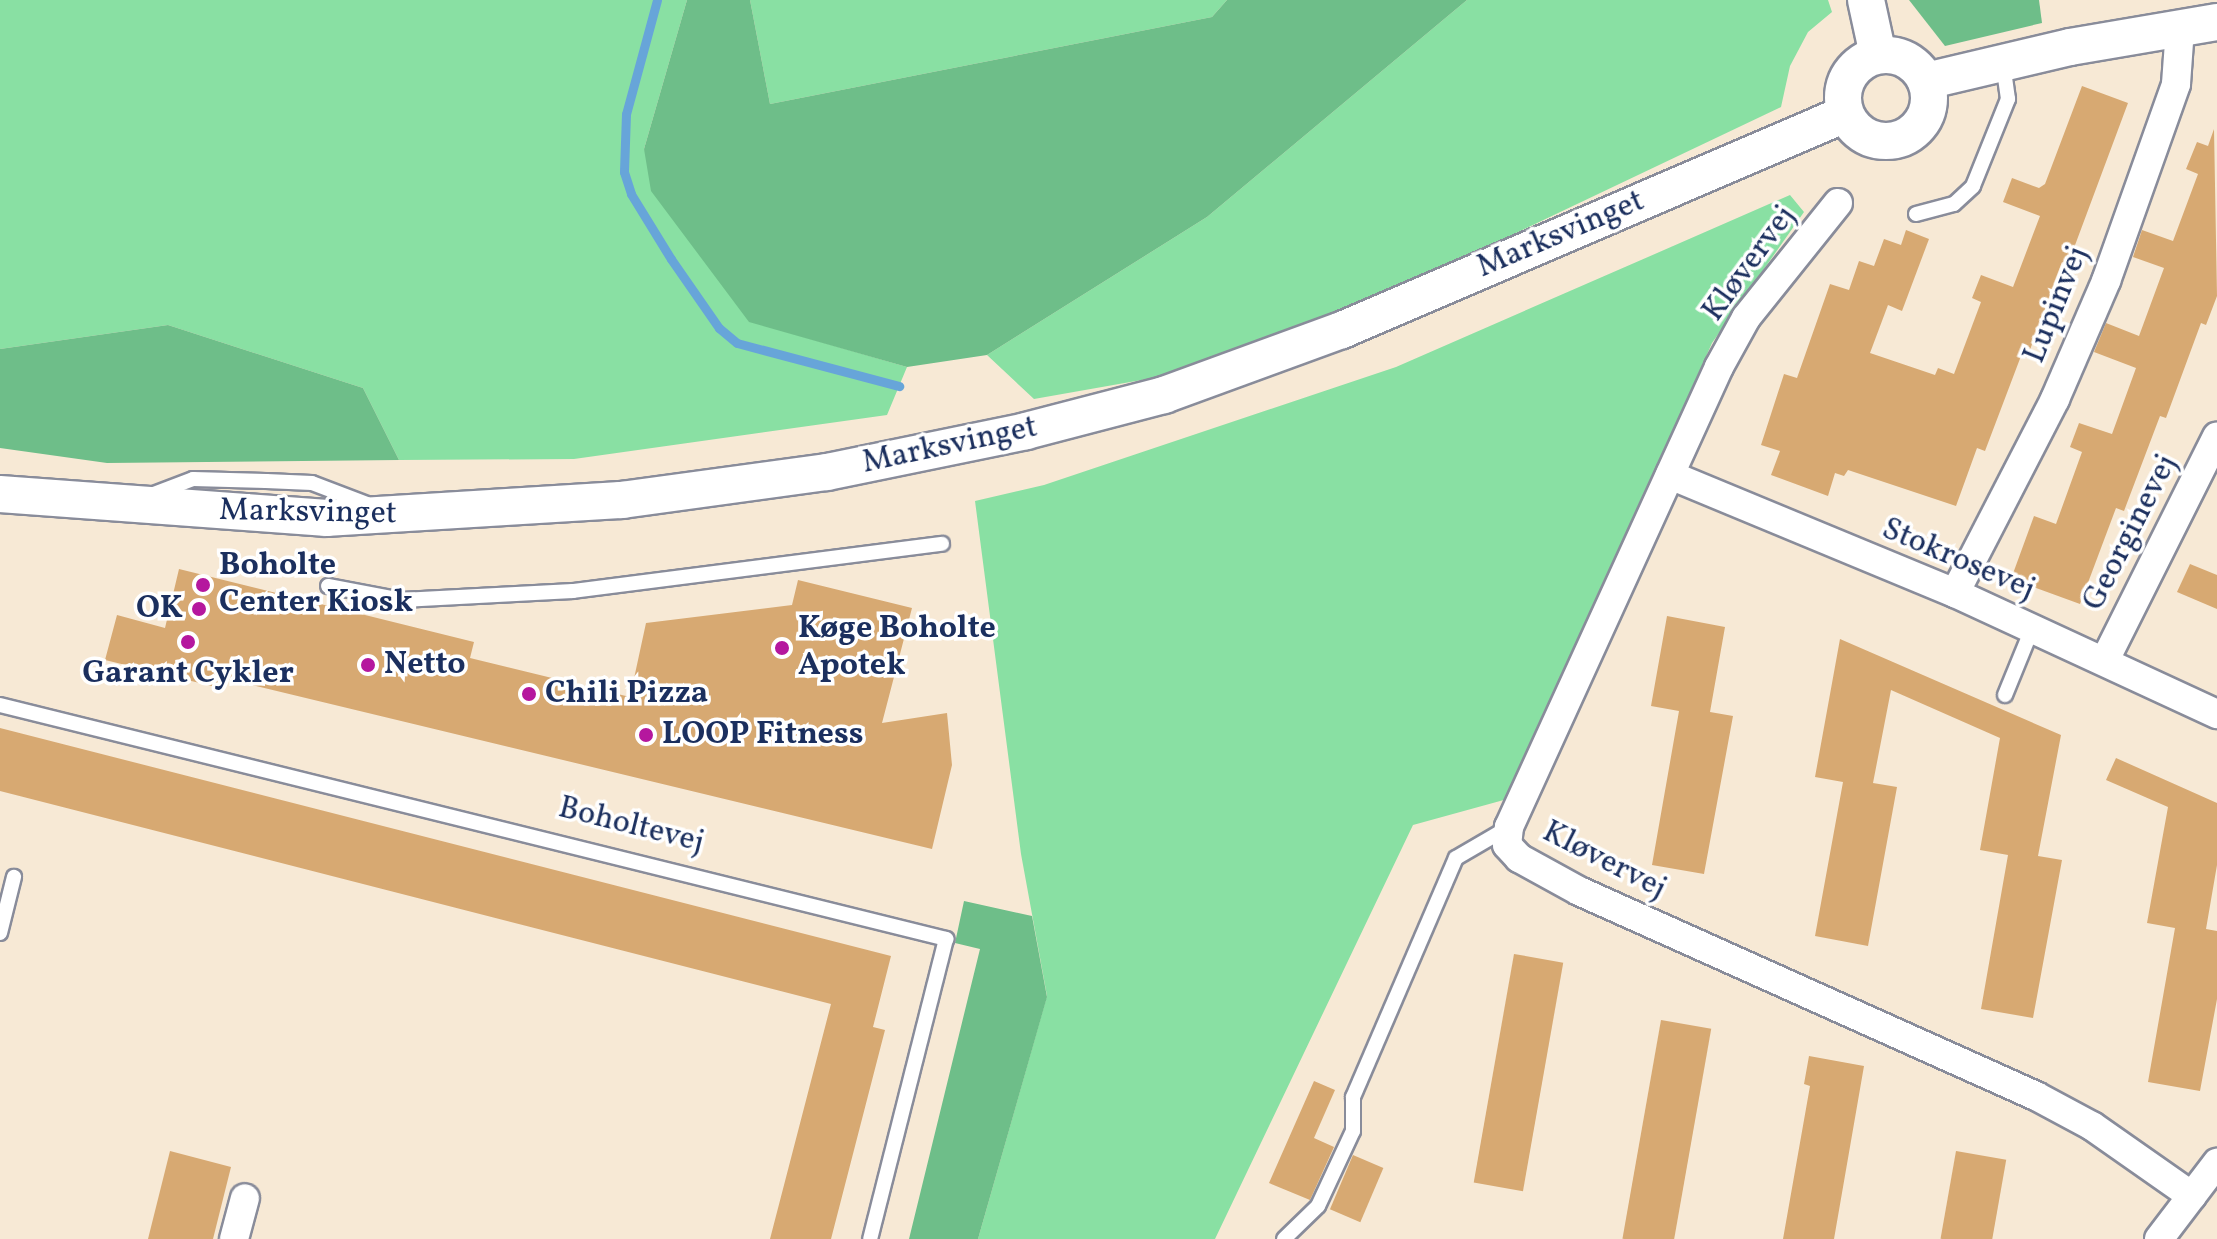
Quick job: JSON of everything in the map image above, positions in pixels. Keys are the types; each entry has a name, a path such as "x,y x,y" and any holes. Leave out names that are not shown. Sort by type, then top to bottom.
{"street":[{"path":"1866,0 1878,55"},
{"path":"1926,81 2217,22"},
{"name":"Lupinvej","path":"1955,593 2055,399 2106,281 2176,84 2180,28"},
{"path":"1878,55 1902,57 1926,81 1929,107 1906,137 1871,139 1845,114 1848,76 1878,55"},
{"name":"Marksvinget","path":"0,494 120,506 296,517 397,515 622,500 827,472 1026,431 1164,395 1342,330 1845,114"},
{"name":"Kløvervej","path":"1838,203 1746,318 1670,475 1509,827 1507,845 1540,871 2036,1096 2092,1126 2192,1196"},
{"name":"Georginevej","path":"2105,660 2217,436"},
{"name":"Stokrosevej","path":"1670,475 1955,593 2217,714"},
{"path":"2159,1239 2217,1163"},
{"path":"234,1239 245,1198"}],"lane":[{"path":"1916,214 1954,204 1973,186 2008,99 2003,63"},
{"path":"328,586 402,600 573,591 942,544"},
{"path":"2005,695 2032,629"},
{"name":"Boholtevej","path":"0,705 946,939 870,1239"},
{"path":"1284,1239 1318,1206 1353,1131 1353,1097 1456,858 1509,827"},
{"path":"0,933 14,877"}],"green space":[{"path":"0,0 687,0 644,149 749,321 907,367 887,415 574,459 399,460 363,388 168,325 0,349"},
{"path":"687,0 750,0 770,104 1212,17 1227,0 1467,0 1207,217 987,355 907,367 749,322 651,191 644,149"},
{"path":"750,0 1227,0 1212,17 770,104"},
{"path":"1467,0 1828,0 1832,12 1808,32 1790,66 1781,107 1352,311 1153,378 1034,399 987,355 1207,217"},
{"path":"1909,0 2039,0 2042,23 1945,46"},
{"path":"1790,195 1804,212 1712,343 1511,798 1413,825 1215,1239 978,1239 1047,996 1021,854 975,501 1044,485 1396,367"},
{"path":"168,325 363,388 399,460 107,463 0,448 0,349"},
{"path":"964,901 1032,916 1047,997 978,1239 909,1239 980,949 955,943"}],"building":[{"path":"2082,86 2128,103 2068,264 2062,262 2027,358 2021,356 1985,451 1977,448 1956,506 1848,470 1844,476 1835,473 1828,496 1771,475 1780,451 1761,445 1784,374 1797,378 1830,284 1849,290 1859,261 1874,266 1884,239 1901,245 1906,230 1929,239 1902,311 1888,305 1870,353 1935,375 1938,368 1954,374 1981,302 1972,298 1981,275 2013,287 2040,216 2003,202 2012,178 2039,188 2045,184"},
{"path":"2214,129 2217,296 2206,325 2201,323 2166,418 2160,416 2124,511 2116,508 2080,604 2011,579 2034,516 2056,524 2082,452 2070,447 2079,423 2112,434 2136,368 2094,352 2106,323 2139,336 2164,268 2133,257 2142,230 2173,241 2198,174 2186,169 2197,142 2208,146"},
{"path":"2190,564 2217,575 2217,609 2177,592"},
{"path":"179,569 474,642 470,658 630,697 646,623 792,605 798,580 912,608 882,723 947,713 952,765 932,849 219,677 216,687 105,660 117,615 165,628"},
{"path":"1667,616 1725,627 1710,712 1733,716 1704,874 1652,865 1679,711 1651,706"},
{"path":"1840,639 2061,735 2038,856 2062,860 2033,1018 1981,1009 2008,855 1980,850 2000,738 1891,690 1873,783 1897,787 1868,946 1815,936 1843,782 1815,777"},
{"path":"0,728 891,956 873,1027 885,1030 831,1239 770,1239 831,1004 0,791"},
{"path":"2116,758 2217,803 2217,865 2206,929 2217,931 2217,999 2200,1091 2148,1082 2175,928 2147,923 2168,807 2106,780"},
{"path":"1514,954 1563,963 1523,1191 1474,1182"},
{"path":"1661,1020 1711,1029 1674,1239 1622,1239"},
{"path":"1809,1056 1864,1066 1834,1239 1783,1239 1810,1086 1804,1084"},
{"path":"1314,1081 1335,1090 1314,1138 1334,1147 1310,1200 1269,1183"},
{"path":"170,1151 231,1167 213,1239 148,1239"},
{"path":"1956,1151 2006,1160 1992,1239 1941,1239"},
{"path":"1353,1155 1383,1168 1360,1222 1330,1209"}],"waterway":[{"path":"657,0 626,114 624,172 631,194 671,259 719,328 737,343 899,386"}],"place":[{"name":"Boholte Center Kiosk","path":"203,585"},
{"name":"OK","path":"199,609"},
{"name":"Garant Cykler","path":"188,642"},
{"name":"Køge Boholte Apotek","path":"782,648"},
{"name":"Netto","path":"368,665"},
{"name":"Chili Pizza","path":"529,694"},
{"name":"LOOP Fitness","path":"646,735"}]}
